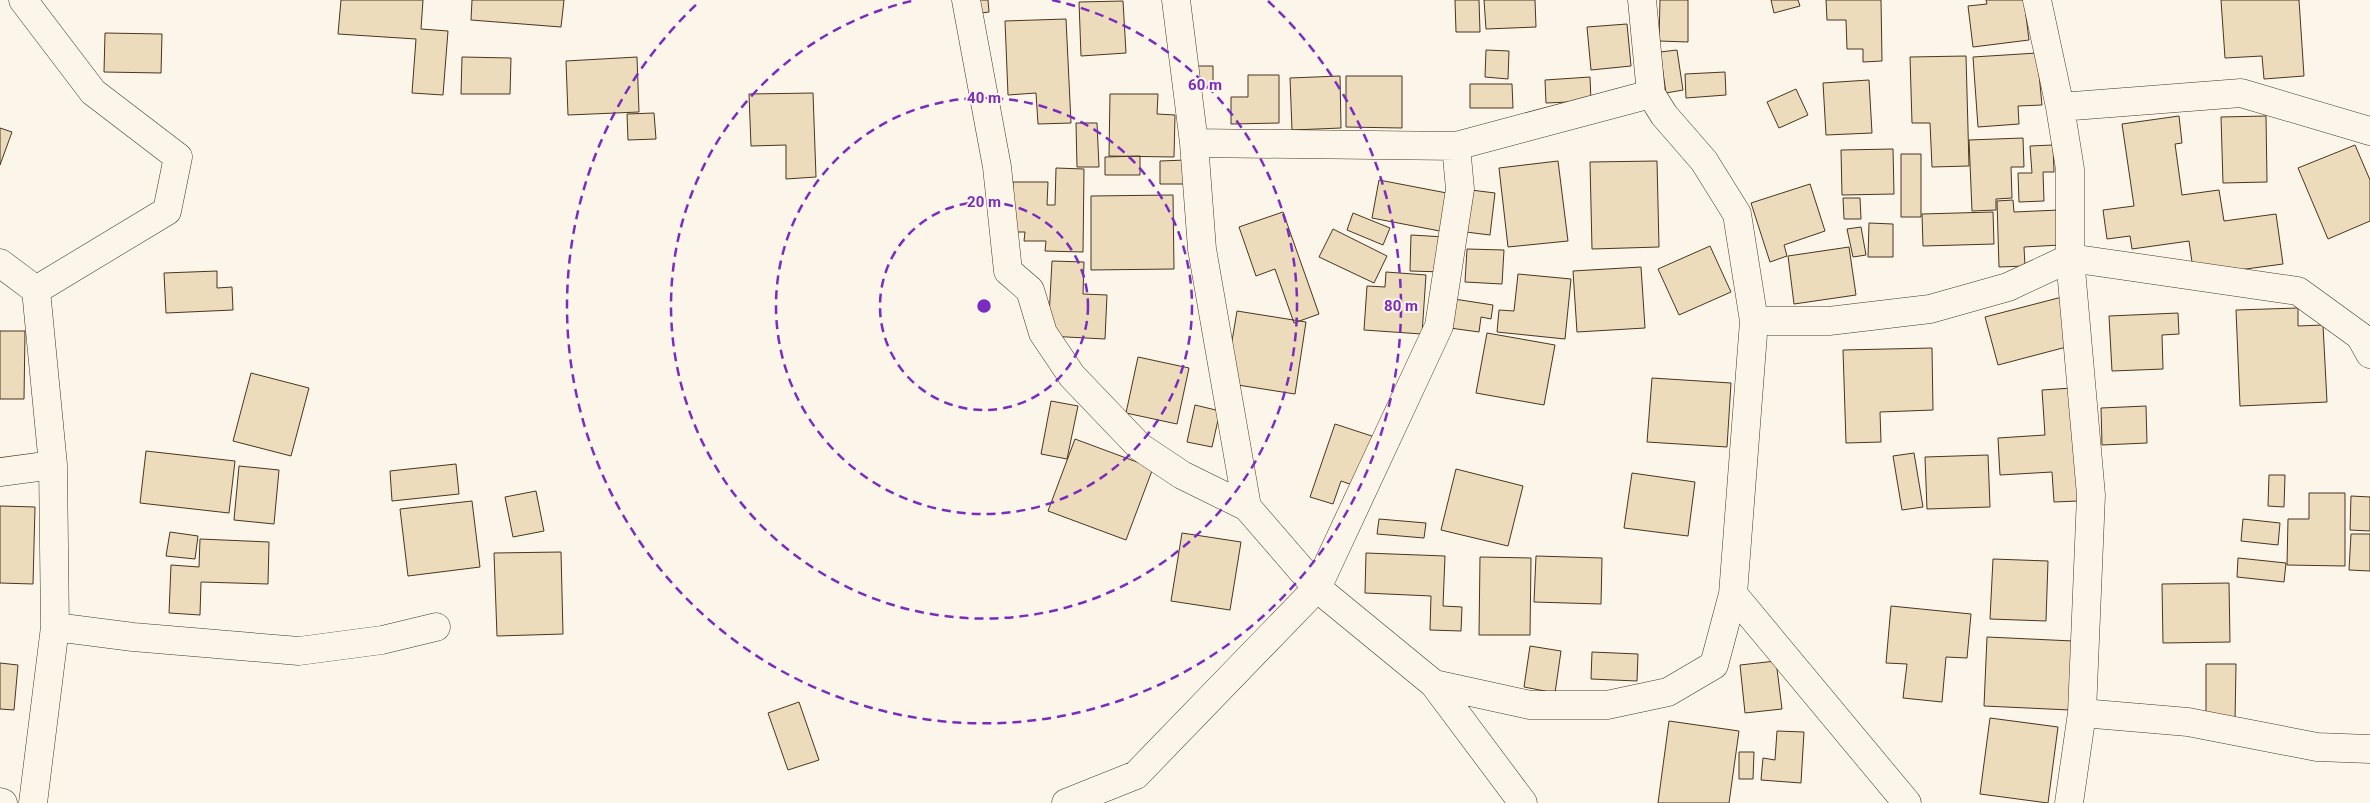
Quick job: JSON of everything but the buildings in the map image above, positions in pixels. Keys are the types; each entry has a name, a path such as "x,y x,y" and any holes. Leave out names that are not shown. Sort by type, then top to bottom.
{"street":[{"path":"23,0 93,92 178,157 167,211 36,290"},
{"path":"966,0 997,166 1008,271 1030,290 1043,333 1072,376 1140,447 1182,475 1247,507 1317,588 1434,684 1523,803"},
{"path":"1176,0 1194,143 1202,249 1247,507"},
{"path":"1434,684 1530,705 1607,705 1668,692 1714,665 1733,594 1754,321 1736,214 1704,161 1664,115 1651,94 1642,0"},
{"path":"2037,0 2060,107 2070,169 2070,258 2091,495 2082,713 2068,803"},
{"path":"2060,107 2241,92 2370,131"},
{"path":"1194,143 1456,146 1651,94"},
{"path":"1066,803 1136,775 1317,588 1439,326 1460,189 1456,146"},
{"path":"1754,321 1828,321 1930,309 2008,287 2070,258 2298,291 2360,336 2370,354"},
{"path":"0,263 36,290 53,465 54,627 33,803"},
{"path":"0,472 53,465"},
{"path":"1733,594 1907,803"},
{"path":"54,627 133,637 298,651 382,640 436,627"},
{"path":"2082,713 2188,722 2317,747 2370,749"}]}
